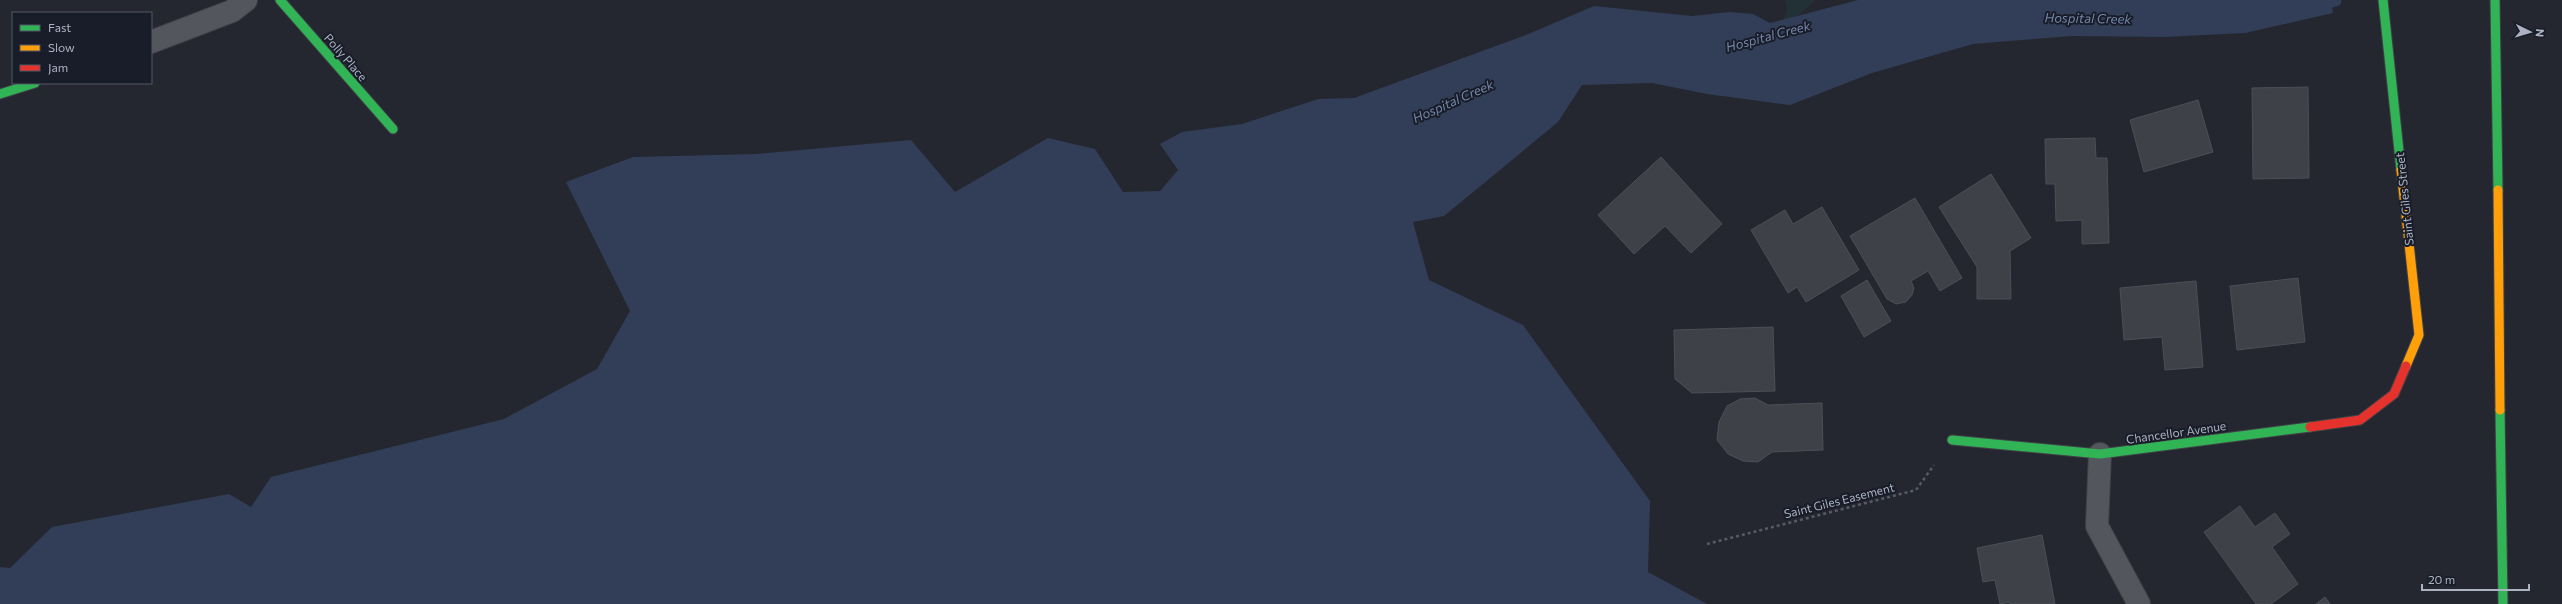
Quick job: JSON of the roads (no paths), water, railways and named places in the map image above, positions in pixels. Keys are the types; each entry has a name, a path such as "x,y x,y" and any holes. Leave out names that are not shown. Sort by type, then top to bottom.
{"main road":[{"name":"Polly Place","path":"280,0 393,129"},
{"name":"Saint Giles Street","path":"2383,0 2419,335 2394,394"},
{"path":"2495,0 2503,604"},
{"path":"0,94 32,84"},
{"name":"Chancellor Avenue","path":"1952,440 2100,454 2360,420 2394,394"}],"street":[{"path":"152,42 232,11 246,0"},
{"path":"2100,454 2097,526 2139,604"}],"water":[{"path":"1858,0 2330,0 2333,13 2245,33 2165,37 2071,36 1973,44 1872,73 1790,105 1707,94 1652,83 1582,85 1558,122 1444,216 1413,222 1429,280 1523,325 1650,501 1648,572 1707,604 0,604 0,567 10,568 52,527 229,494 251,507 271,477 504,419 597,369 630,311 566,182 633,157 757,154 911,140 955,192 1048,138 1095,149 1123,192 1160,191 1178,170 1160,144 1182,132 1242,124 1318,99 1354,98 1526,35 1594,6 1692,16 1729,12 1753,14 1770,23"}],"waterway":[{"name":"Hospital Creek","path":"2317,6 2336,1"}]}
